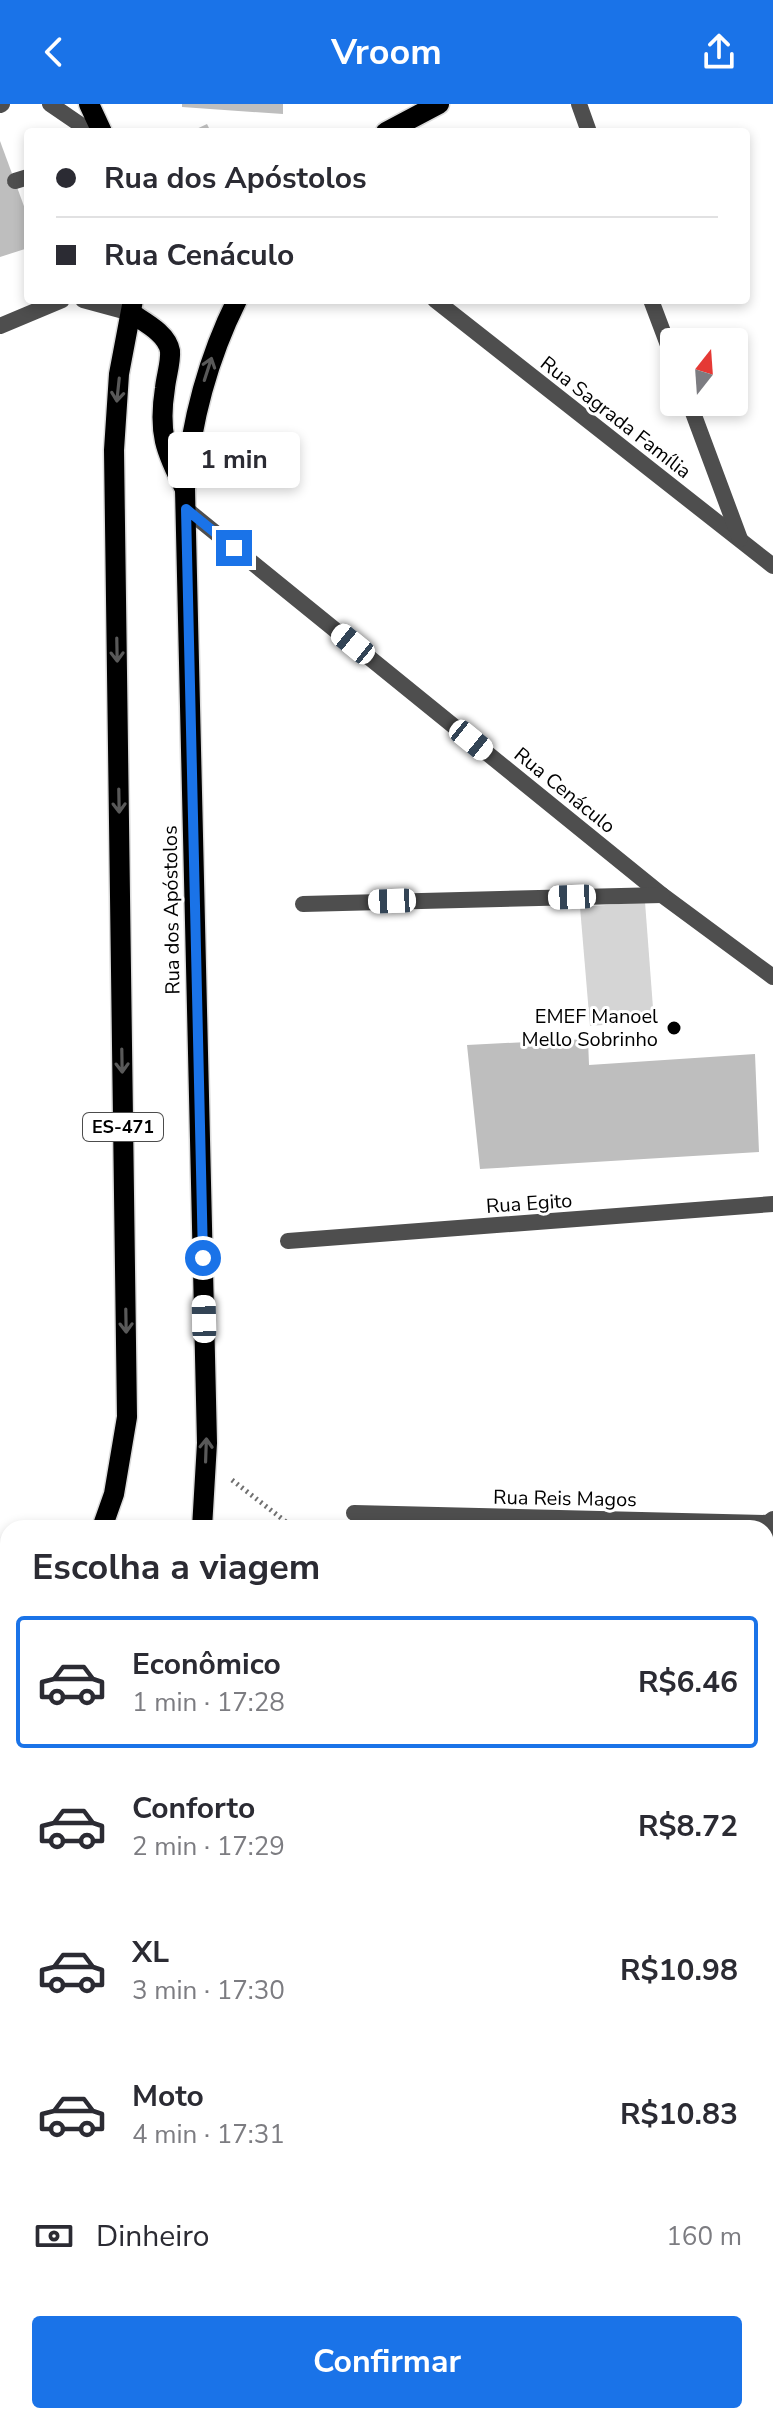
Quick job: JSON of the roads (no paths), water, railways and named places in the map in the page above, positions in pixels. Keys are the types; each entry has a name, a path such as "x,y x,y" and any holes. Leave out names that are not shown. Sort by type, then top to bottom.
{"main road":[{"path":"89,104 100,128"},
{"path":"394,128 439,104"},
{"name":"Rua dos Apóstolos","path":"202,1520 206,1460 186,499 189,448 201,394 223,328 235,304"},
{"path":"132,306 162,336 170,350 162,404 163,434 168,456 186,499"},
{"name":"ES-471","path":"105,1520 114,1494 127,1417 114,450 119,374 132,306"}],"street":[{"path":"50,104 85,128"},
{"path":"579,104 588,128"},
{"path":"0,326 52,304"},
{"name":"Rua Sagrada Família","path":"440,304 773,566"},
{"path":"653,304 662,328"},
{"path":"694,416 740,540"},
{"name":"Rua Cenáculo","path":"186,499 662,895 773,977"},
{"path":"303,904 662,895"},
{"name":"Rua Egito","path":"288,1241 773,1204"},
{"name":"Rua Reis Magos","path":"354,1513 718,1520"}],"place":[{"name":"EMEF Manoel Mello Sobrinho","path":"674,1028"}]}
